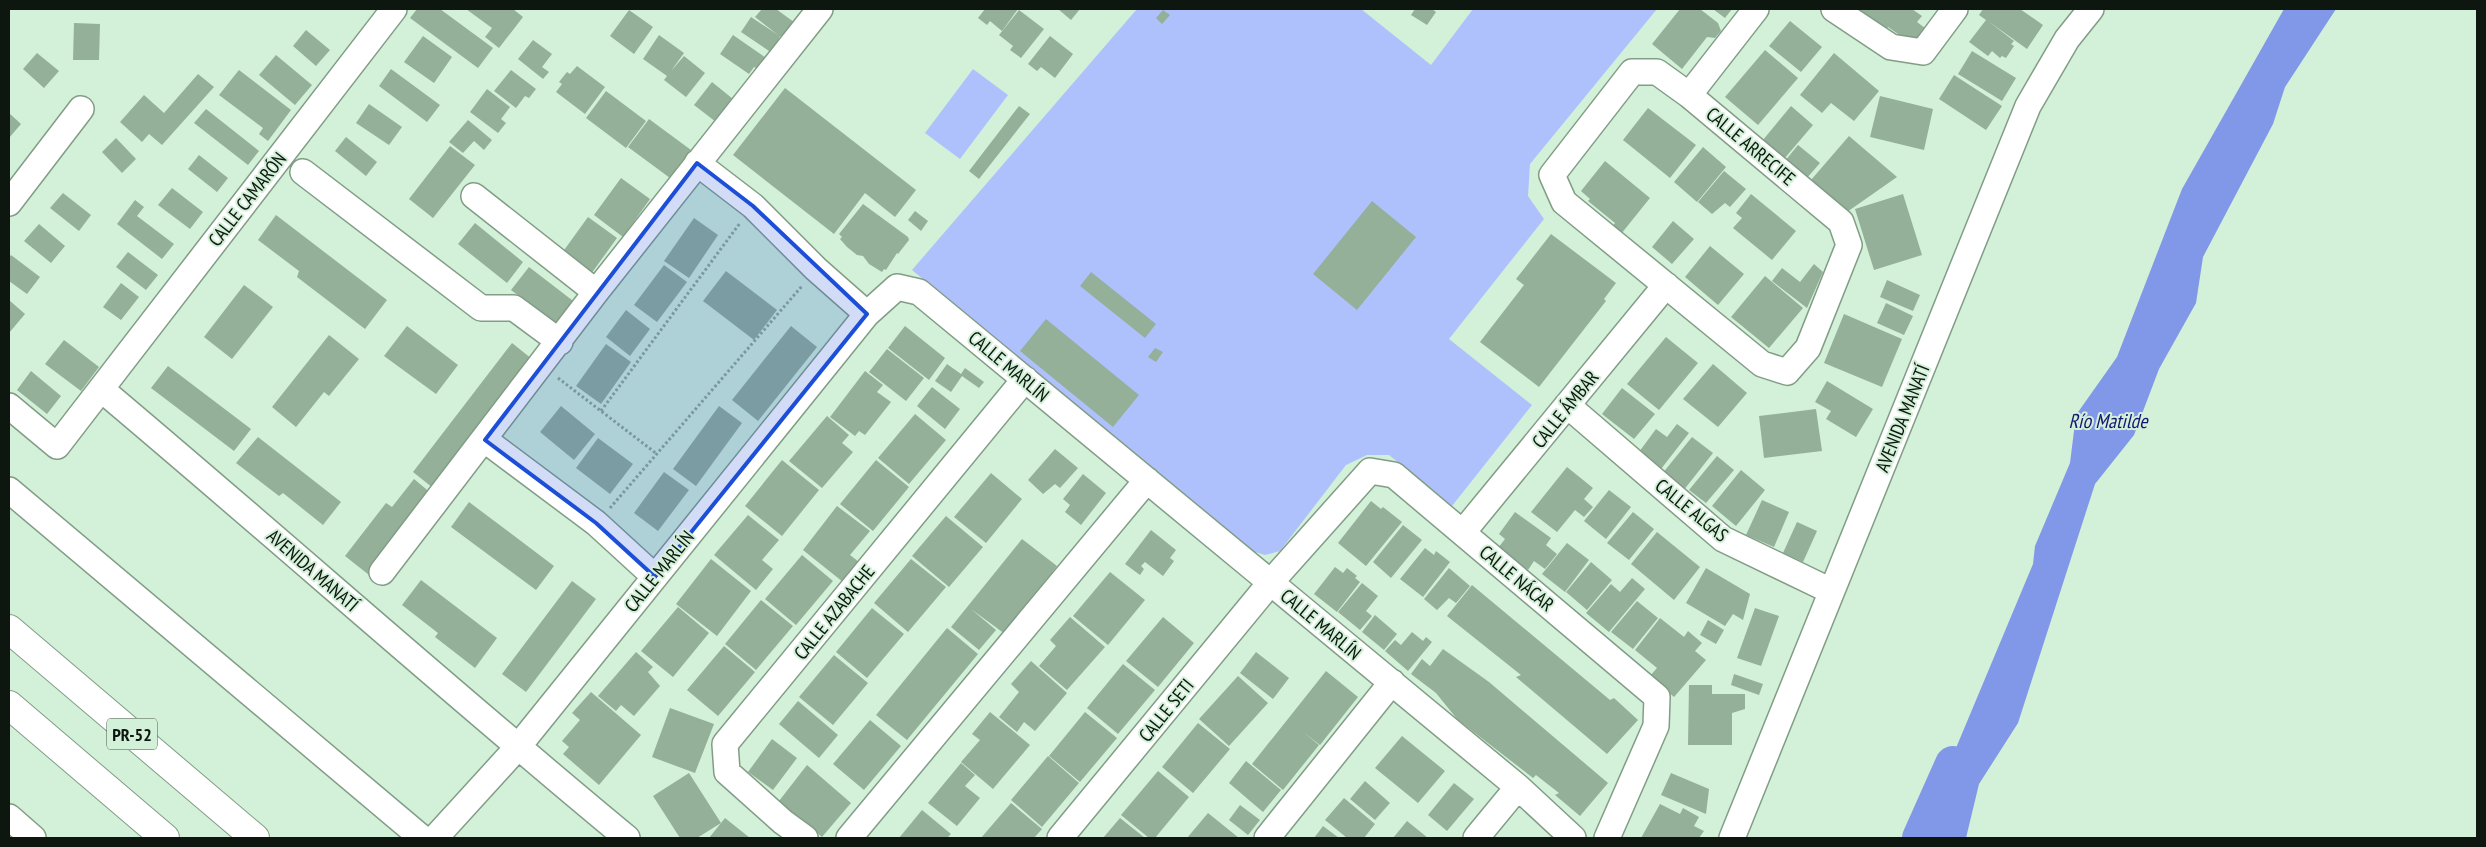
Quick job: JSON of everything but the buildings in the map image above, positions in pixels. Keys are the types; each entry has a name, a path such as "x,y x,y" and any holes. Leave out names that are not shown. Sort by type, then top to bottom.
{"highway":[{"name":"PR-52","path":"9,629 255,838"},
{"path":"9,705 165,838"}],"street":[{"name":"CALLE CAMARÓN","path":"101,389 394,9"},
{"path":"382,572 427,533 484,440 697,162 820,9"},
{"path":"1689,95 1756,9"},
{"path":"1834,9 1892,47 1923,52 1955,9"},
{"name":"AVENIDA MANATÍ","path":"1732,838 2028,106 2067,39 2091,9"},
{"name":"CALLE ARRECIFE","path":"1632,72 1657,72 1689,95 1841,222 1849,246 1808,348 1787,372 1762,364 1666,285 1564,202 1552,176 1632,72"},
{"path":"9,203 81,109"},
{"path":"697,162 753,206 816,269 867,314"},
{"path":"303,172 481,308 514,308 560,342"},
{"path":"474,196 596,292"},
{"name":"CALLE ÁMBAR","path":"1463,532 1666,285"},
{"name":"CALLE MARLÍN","path":"435,838 518,748 867,314 897,287 919,292 1518,787 1573,838"},
{"name":"CALLE AZABACHE","path":"805,838 783,822 727,772 726,744 1025,379"},
{"path":"9,406 57,446 101,389"},
{"name":"AVENIDA MANATÍ","path":"101,389 242,508 518,748 627,838"},
{"name":"CALLE ALGAS","path":"1567,406 1723,539 1832,591"},
{"path":"484,440 596,523 655,577"},
{"name":"CALLE NÁCAR","path":"1271,582 1370,471 1394,475 1657,697 1656,726 1607,838"},
{"path":"849,838 1148,480"},
{"path":"9,490 422,838"},
{"name":"CALLE SETI","path":"1060,838 1271,582"},
{"path":"1266,838 1392,682"},
{"path":"1476,838 1518,787"},
{"path":"9,817 33,838"}],"path":[{"path":"601,411 753,206"},
{"path":"596,523 816,269"},
{"path":"542,366 657,454"}],"highlighted area":[{"path":"697,163 753,206 867,314 655,577 596,523 485,440"}],"shaded area":[{"path":"1137,9 1361,9 1431,65 1473,9 1657,9 1530,164 1528,196 1544,219 1449,339 1532,405 1452,506 1389,455 1367,455 1346,465 1280,551 1265,555 1252,551 912,270"},
{"path":"973,69 1008,95 960,159 925,133"}],"water":[{"name":"Río Matilde","path":"2284,9 2336,9 2285,87 2273,124 2203,257 2196,303 2159,369 2134,435 2095,484 2018,723 1979,784 1966,838 1923,838 1956,748 2033,564 2035,546 2070,463 2076,415 2117,357 2182,189"}],"waterway":[{"name":"Río Matilde","path":"1920,838 1953,764"}]}
